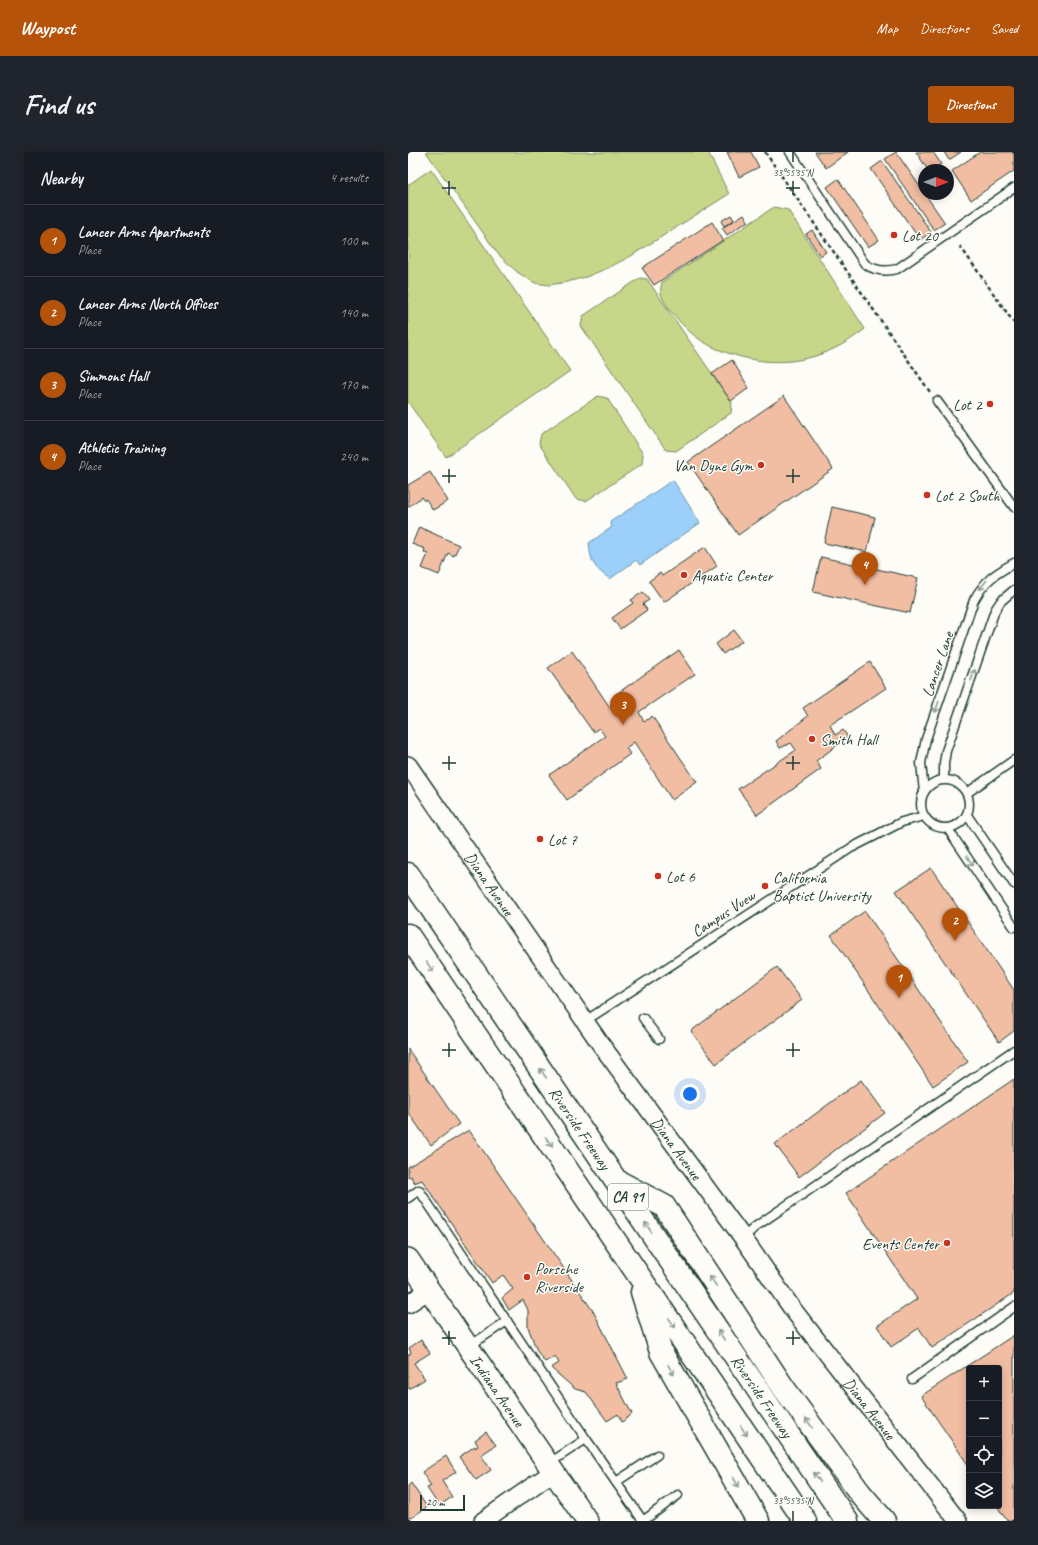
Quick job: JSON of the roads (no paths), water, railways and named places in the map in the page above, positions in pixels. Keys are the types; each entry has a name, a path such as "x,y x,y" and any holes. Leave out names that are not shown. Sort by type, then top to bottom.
{"highway":[{"name":"Riverside Freeway","path":"408,874 847,1521"},
{"name":"CA 91","path":"408,935 805,1521"},
{"path":"616,1181 664,1206 783,1387 860,1493 884,1521"},
{"path":"634,1268 661,1352 758,1521"}],"street":[{"name":"Diana Avenue","path":"408,765 585,1021 743,1238 794,1311 958,1521"},
{"name":"Indiana Avenue","path":"408,1259 587,1521"},
{"path":"408,1304 429,1290"},
{"path":"483,1521 551,1468"}],"lane":[{"path":"790,152 865,264 872,269 881,271 897,269 1014,188"},
{"path":"937,401 1014,507"},
{"name":"Lancer Lane","path":"924,792 921,763 926,739 974,600 981,587 989,578 1014,563"},
{"path":"944,779 946,751 995,610 1001,601 1014,590"},
{"path":"967,793 1014,760"},
{"path":"944,779 958,783 967,793 970,801 967,815 959,824 948,829 934,826 928,822 921,808 921,800 929,785 944,779"},
{"path":"967,815 1014,884"},
{"name":"Campus Vuew","path":"585,1021 851,848 902,822 924,816"},
{"path":"948,829 1014,927"},
{"path":"643,1018 659,1039"},
{"path":"743,1238 758,1226 1014,1050"},
{"path":"408,1198 419,1190 586,1439 643,1521 678,1495"},
{"path":"912,1379 1014,1307"},
{"path":"468,1347 507,1321"},
{"path":"551,1468 586,1439"},
{"path":"616,1482 657,1455"}],"water":[{"path":"673,480 700,523 640,565 636,560 610,579 596,568 592,560 589,543 612,527 610,522"}],"place":[{"name":"Lot 20","path":"894,235"},
{"name":"Lot 2","path":"990,404"},
{"name":"Van Dyne Gym","path":"761,465"},
{"name":"Lot 2 South","path":"927,495"},
{"name":"Aquatic Center","path":"684,575"},
{"name":"Athletic Training","path":"865,585"},
{"name":"Simmons Hall","path":"623,725"},
{"name":"Smith Hall","path":"812,739"},
{"name":"Lot 7","path":"540,839"},
{"name":"Lot 6","path":"658,876"},
{"name":"California Baptist University","path":"765,886"},
{"name":"Lancer Arms North Offices","path":"955,941"},
{"name":"Lancer Arms Apartments","path":"899,998"},
{"name":"Events Center","path":"947,1243"},
{"name":"Porsche Riverside","path":"527,1277"}]}
